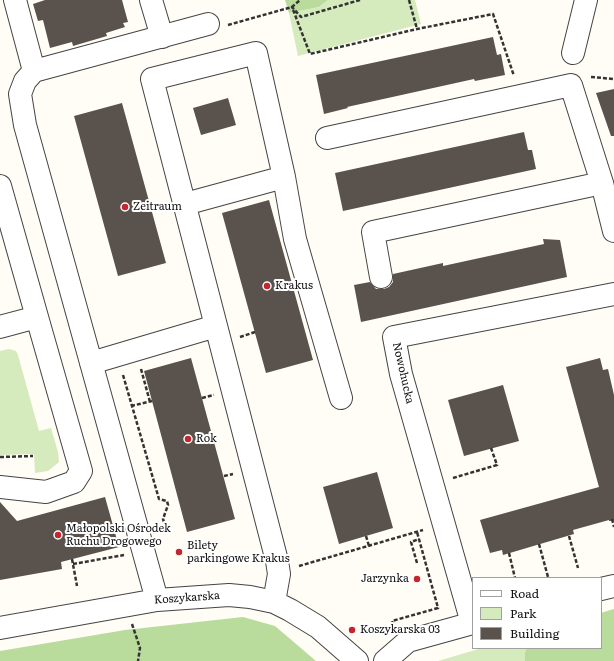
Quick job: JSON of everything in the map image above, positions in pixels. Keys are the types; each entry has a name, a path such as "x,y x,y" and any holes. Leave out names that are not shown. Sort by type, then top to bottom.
{"street":[{"path":"15,0 34,71"},
{"path":"151,0 162,37"},
{"path":"573,54 586,0"},
{"path":"157,600 25,125 20,94 25,81 34,71 208,24"},
{"path":"274,602 279,574 278,561 152,79 256,53 284,177 295,239 341,398"},
{"path":"327,138 571,85 602,183 614,231"},
{"path":"184,204 284,177"},
{"path":"381,277 373,232 602,183"},
{"path":"0,186 81,471 74,482 46,492 0,487"},
{"name":"Nowohucka","path":"472,619 402,374 394,337 614,294"},
{"path":"0,327 37,317"},
{"path":"91,363 216,326"},
{"path":"602,589 614,586"},
{"name":"Koszykarska","path":"0,628 157,600 228,596 250,597 274,602 290,610 318,627 357,661"},
{"path":"385,661 408,641 472,623"}],"path":[{"path":"208,24 213,29 292,7 300,0"},
{"path":"292,7 302,16 360,0"},
{"path":"409,0 417,29"},
{"path":"292,7 310,54 417,29 493,14 515,79"},
{"path":"131,406 151,401 141,368 136,369"},
{"path":"126,372 122,373 159,499 167,501 168,505 163,519 166,528 153,533"},
{"path":"450,479 497,465 491,448"},
{"path":"0,457 34,456"},
{"path":"612,519 614,527"},
{"path":"293,567 417,532 438,608 392,620 394,628"},
{"path":"366,536 369,546"},
{"path":"569,536 578,568"},
{"path":"417,563 411,542 419,539"},
{"path":"539,544 548,577"},
{"path":"73,564 126,555 123,547"},
{"path":"508,553 515,577"},
{"path":"72,559 77,586"},
{"path":"132,624 140,648 138,661"}],"green space":[{"path":"285,0 328,0 319,7 289,13"},
{"path":"328,0 415,0 421,24 298,56 289,13 319,7"},
{"path":"9,349 16,351 18,355 39,431 51,428 58,452 59,462 48,471 35,473 34,454 0,455 0,351"},
{"path":"614,609 614,661 438,661 479,649 602,649 602,613"},
{"path":"614,609 614,661 525,661 527,649 602,649 602,613"},
{"path":"243,617 275,626 316,661 0,661 0,651 125,630"}],"building":[{"path":"45,0 122,0 128,22 123,23 125,27 106,33 107,36 73,46 72,42 50,48 43,20 38,21 33,4"},
{"path":"493,37 497,55 501,54 505,75 475,81 474,79 347,107 348,108 324,114 316,75"},
{"path":"614,89 614,136 611,136 596,93"},
{"path":"228,98 236,125 201,135 193,108"},
{"path":"122,103 166,263 118,276 74,116"},
{"path":"524,132 528,150 532,150 536,169 343,211 335,173"},
{"name":"Krakus","path":"269,200 313,360 266,373 222,213"},
{"path":"543,239 560,240 567,277 361,322 354,285 370,282 376,289 384,289 389,287 393,282 393,274 443,263 443,266 544,244"},
{"path":"191,358 235,519 187,532 144,371"},
{"path":"600,358 603,370 608,369 614,395 614,521 609,520 573,530 574,534 503,555 502,550 490,553 480,520 599,487 566,367"},
{"path":"503,385 519,441 464,456 448,400"},
{"path":"377,472 393,528 339,544 323,487"},
{"name":"Małopolski Ośrodek Ruchu Drogowego","path":"105,497 119,547 61,562 62,569 0,580 0,502 17,521"}],"place":[{"name":"Zeitraum","path":"125,207"},
{"name":"Krakus","path":"267,286"},
{"name":"Rok","path":"188,439"},
{"name":"Małopolski Ośrodek Ruchu Drogowego","path":"58,535"},
{"name":"Bilety parkingowe Krakus","path":"179,552"},
{"name":"Jarzynka","path":"417,579"},
{"name":"Koszykarska 03","path":"352,630"}]}
